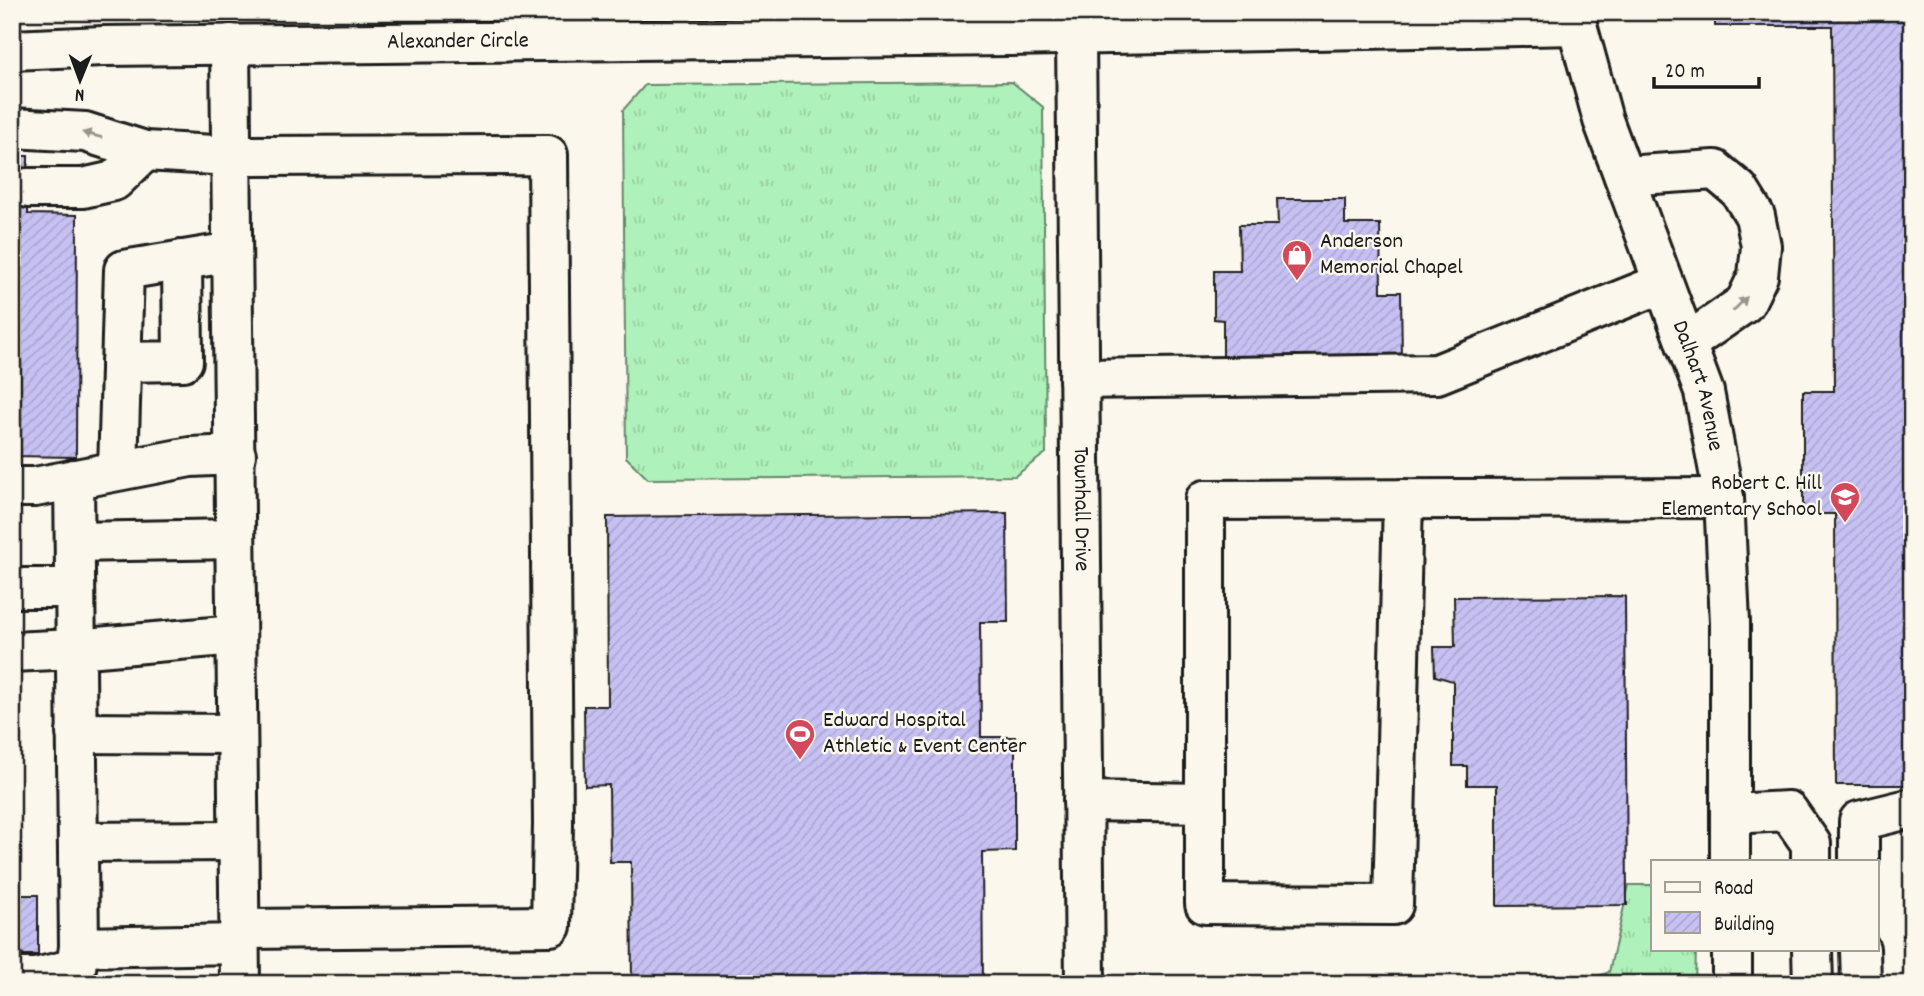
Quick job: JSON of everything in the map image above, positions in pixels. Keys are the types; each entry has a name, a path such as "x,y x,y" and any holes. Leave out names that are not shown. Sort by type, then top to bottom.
{"street":[{"name":"Alexander Circle","path":"12,50 106,29 230,44 272,28 1009,24 1076,35 1182,23 1577,19"},
{"name":"Dalhart Avenue","path":"1577,19 1603,120 1704,392 1724,498 1730,622 1730,860"},
{"name":"Townhall Drive","path":"1076,35 1084,984"},
{"path":"230,44 240,984"},
{"path":"12,128 85,132 145,151 231,156 548,155 553,811 551,926 239,936 79,947"},
{"path":"28,188 83,188 114,181 145,151"},
{"path":"1624,176 1715,170 1739,190 1755,216 1761,246 1758,275 1745,303 1686,344"},
{"path":"118,470 124,270 232,252"},
{"path":"182,260 183,360"},
{"path":"1079,379 1437,374 1663,283"},
{"path":"121,362 233,360"},
{"path":"12,487 35,487 190,457 236,455"},
{"path":"12,978 36,978 76,968 79,947 74,479"},
{"path":"1403,499 1393,905 1205,904 1205,500 1403,499 1724,498"},
{"path":"75,542 235,539"},
{"path":"12,588 75,589"},
{"path":"12,652 236,635"},
{"path":"76,733 237,734"},
{"path":"1083,801 1205,803"},
{"path":"1859,860 1859,821 1912,808"},
{"path":"1731,814 1788,811 1811,845 1811,860"},
{"path":"78,842 238,841"},
{"path":"1732,950 1732,984"},
{"path":"1812,950 1812,984"},
{"path":"1860,950 1861,984"}],"green space":[{"path":"1012,82 1043,107 1046,453 1015,476 648,479 626,457 623,110 645,85"},
{"path":"1629,885 1651,885 1651,950 1696,950 1695,984 1580,984 1609,972"},
{"path":"1127,976 1301,982 1325,984 1127,984"}],"building":[{"path":"1715,12 1912,12 1912,785 1836,785 1835,514 1803,514 1803,391 1834,391 1832,26 1715,26"},
{"path":"12,156 28,156 28,214 77,215 76,457 12,456"},
{"name":"Anderson Memorial Chapel","path":"1277,199 1345,199 1345,224 1380,224 1381,292 1401,292 1402,358 1223,360 1223,320 1214,319 1214,271 1240,271 1239,225 1278,225"},
{"name":"Edward Hospital Athletic & Event Center","path":"1007,513 1008,622 980,622 981,737 1015,737 1015,851 982,852 983,984 632,984 631,862 610,862 609,785 585,786 584,706 608,706 607,517"},
{"path":"1625,596 1627,905 1497,906 1497,785 1467,785 1467,766 1453,766 1453,681 1435,676 1434,647 1455,647 1454,597"},
{"path":"12,895 38,895 38,955 12,955"}],"place":[{"name":"Anderson Memorial Chapel","path":"1297,282"},
{"name":"Robert C. Hill Elementary School","path":"1845,524"},
{"name":"Edward Hospital Athletic & Event Center","path":"800,761"}]}
